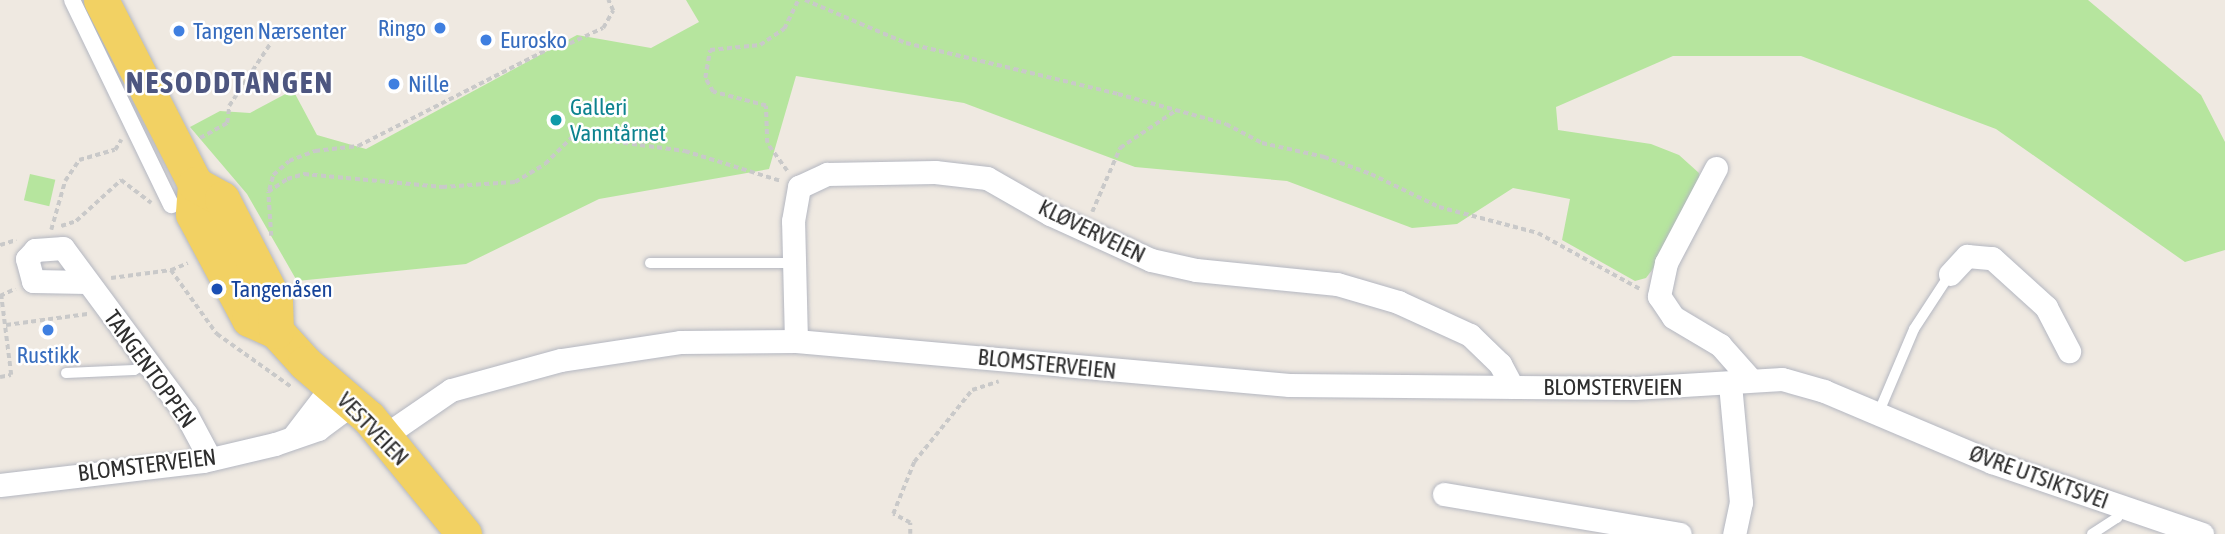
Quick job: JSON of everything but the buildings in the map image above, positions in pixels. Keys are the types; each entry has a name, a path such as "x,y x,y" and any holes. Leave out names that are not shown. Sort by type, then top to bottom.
{"main road":[{"path":"101,0 183,195"},
{"name":"VESTVEIEN","path":"183,195 222,199 275,302 276,331 384,436 464,534"}],"street":[{"path":"72,0 183,195"},
{"path":"1716,168 1666,263 1659,296 1673,317 1720,345 1741,382 1741,502 1734,534"},
{"name":"KLØVERVEIEN","path":"799,187 827,174 895,170 987,177 1084,230 1162,263 1337,284 1398,302 1470,335 1500,364 1512,387"},
{"path":"796,341 793,222 799,187"},
{"path":"1950,274 1967,256 1992,258 2046,307 2069,351"},
{"name":"TANGENTOPPEN","path":"87,282 186,414 210,459"},
{"name":"BLOMSTERVEIEN","path":"384,436 437,396 561,360 680,342 796,341 1289,385 1512,387 1799,382 1878,414"},
{"name":"BLOMSTERVEIEN","path":"0,485 210,459 293,437 342,395"},
{"name":"ØVRE UTSIKTSVEI","path":"1878,414 1992,461 2202,534"},
{"path":"1444,494 1680,534"}],"lane":[{"path":"650,263 794,263"},
{"path":"1878,414 1914,329 1950,274"},
{"path":"66,373 134,370 147,363"},
{"path":"2092,534 2117,518 2123,508"}],"path":[{"path":"271,242 268,192 273,175 289,161 315,151 358,146 556,45 562,47 603,28 613,12 608,0"},
{"path":"798,0 784,29 760,45 710,50 705,78 713,92 766,106 767,144 799,187"},
{"path":"805,0 906,43 1226,124 1262,143 1371,174 1439,207 1538,233 1659,296"},
{"path":"198,139 227,123 229,106 270,44"},
{"path":"1084,230 1120,148 1176,111"},
{"path":"51,230 65,180 79,160 115,150 120,134"},
{"path":"268,192 287,179 304,174 442,187 515,183 545,164 573,136 685,151 799,187"},
{"path":"38,233 76,221 121,180 160,211 183,195"},
{"path":"0,245 25,237"},
{"path":"87,282 171,270 197,259"},
{"path":"0,377 11,375 1,296"},
{"path":"6,325 108,312"},
{"path":"910,534 910,523 893,514 914,463 972,390 1013,376 1017,361"}],"green space":[{"path":"686,0 2088,0 2201,95 2225,142 2225,250 2185,262 1996,129 1801,56 1673,56 1556,107 1558,130 1651,144 1679,155 1699,173 1700,182 1655,266 1646,278 1635,281 1562,240 1570,199 1513,188 1457,224 1412,228 1287,181 1135,167 964,103 796,76 769,169 599,199 466,264 297,281 247,194 190,127 220,111 250,113 293,90 317,135 366,149 577,35 651,48 699,22"},
{"path":"30,174 55,180 49,206 24,200"}],"place":[{"name":"Ringo","path":"440,28"},
{"name":"Tangen Nærsenter","path":"179,31"},
{"name":"Eurosko","path":"486,40"},
{"name":"Nille","path":"394,84"},
{"name":"Galleri Vanntårnet","path":"556,120"},
{"name":"Tangenåsen","path":"217,289"},
{"name":"Rustikk","path":"48,330"}],"district":[{"name":"NESODDTANGEN","path":"230,82"}]}
